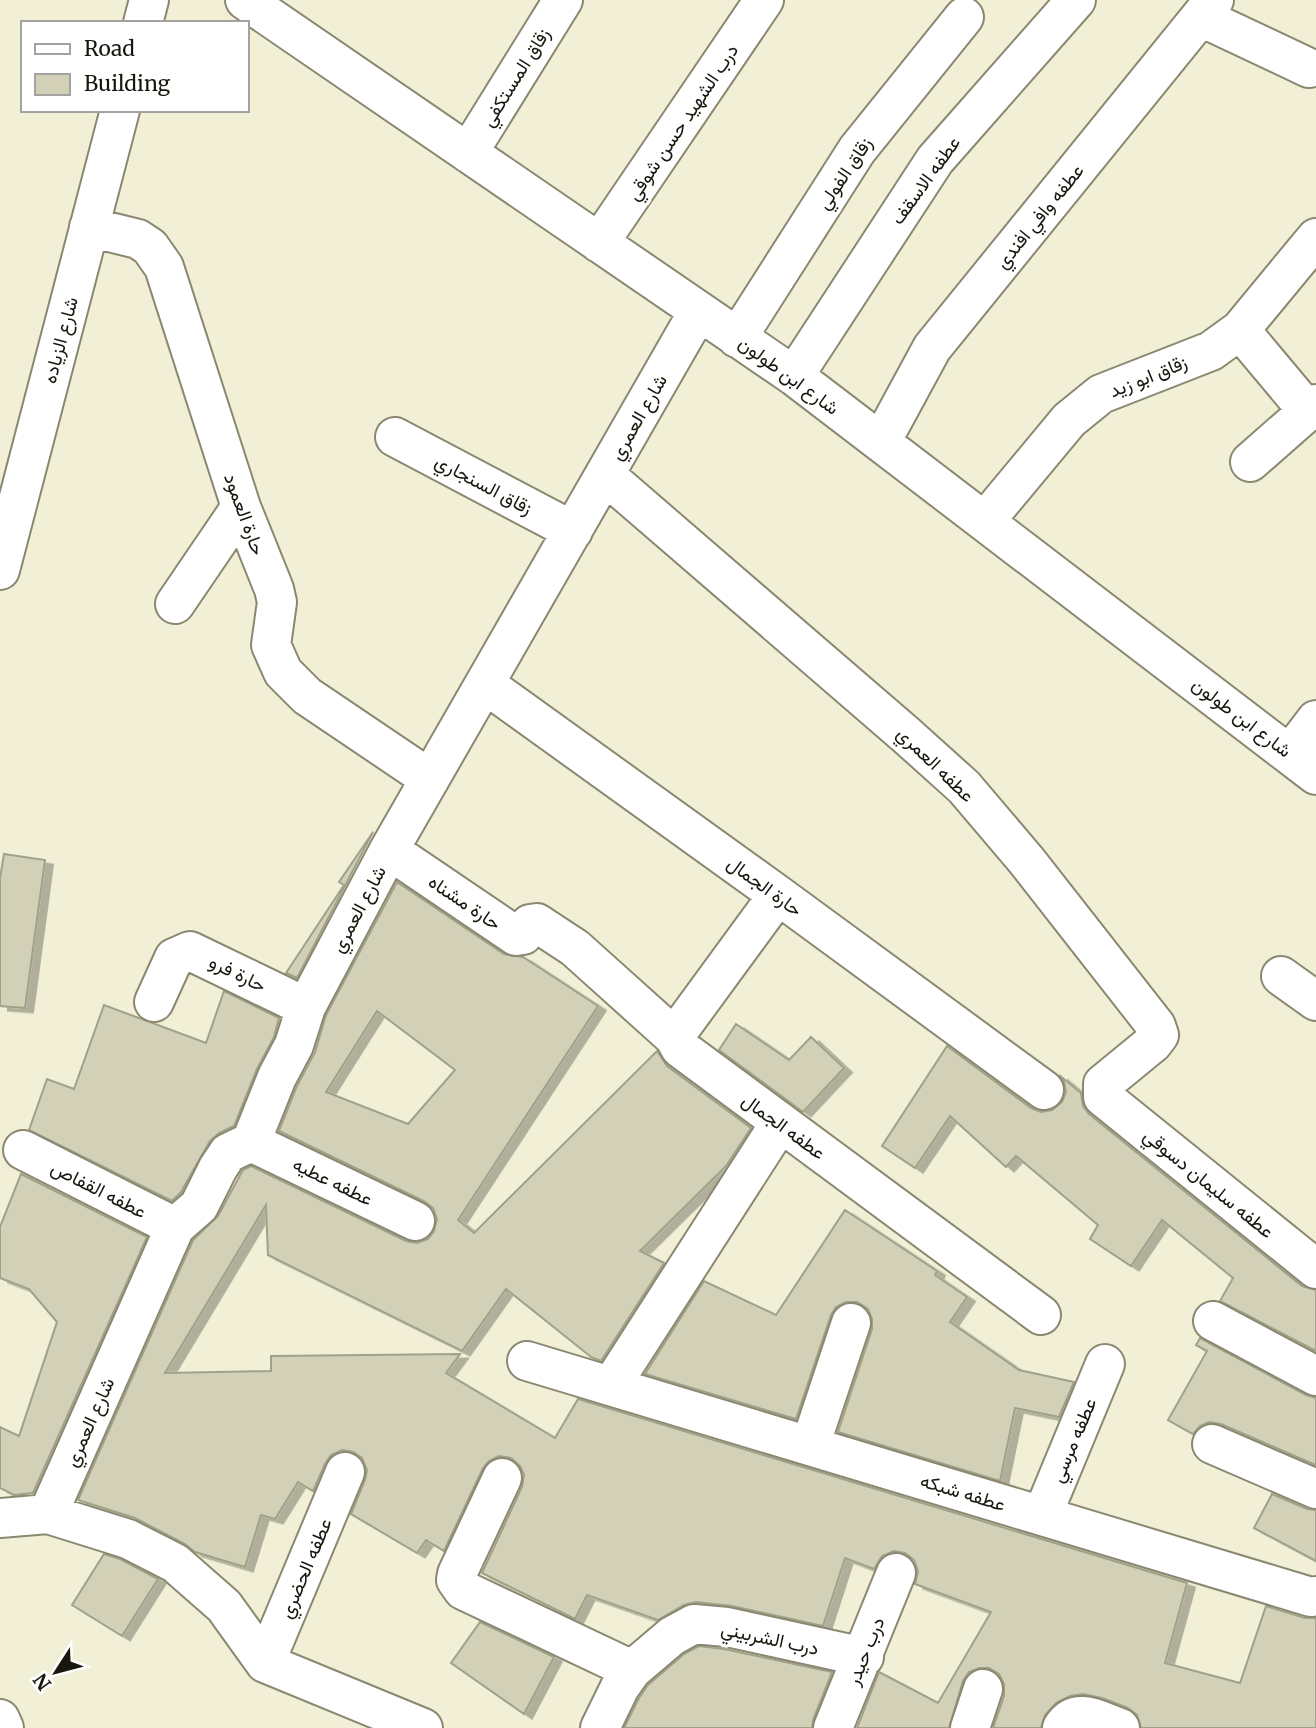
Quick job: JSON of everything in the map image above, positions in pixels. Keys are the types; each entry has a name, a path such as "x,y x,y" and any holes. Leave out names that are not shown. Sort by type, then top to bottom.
{"street":[{"path":"144,21 149,0"},
{"name":"شارع ابن طولون","path":"245,0 793,376 1303,764"},
{"name":"زقاق المستكفي","path":"468,153 563,0"},
{"name":"درب الشهيد حسن شوقي","path":"599,243 764,0"},
{"name":"عطفه الاسقف","path":"793,376 935,160 1076,0"},
{"path":"1207,8 1309,68"},
{"name":"عطفه وافي افندي","path":"881,442 932,348 1207,8"},
{"name":"زقاق الفولي","path":"737,338 857,150 964,17"},
{"name":"شارع الزياده","path":"0,570 119,112"},
{"name":"حارة العمود","path":"89,227 138,239 150,247 164,267 241,507 274,589 277,602 271,645 283,671 307,696 430,779"},
{"name":"زقاق ابو زيد","path":"985,521 1069,419 1101,394 1211,351 1240,330 1316,238"},
{"name":"شارع العمري","path":"48,1514 175,1227 199,1206 228,1153 251,1142 277,1077 294,1045 306,1007 388,850 698,312"},
{"path":"1240,330 1312,407 1250,462"},
{"name":"زقاق السنجاري","path":"395,437 573,531"},
{"name":"عطفه العمري","path":"605,475 954,778 1026,860 1156,1026 1159,1035 1103,1084 1103,1097"},
{"path":"175,604 241,507"},
{"name":"حارة الجمال","path":"485,684 1044,1090"},
{"path":"1303,764 1316,720"},
{"name":"حارة مشناه","path":"388,850 516,936 523,935 534,922 575,948"},
{"path":"674,1037 778,895"},
{"name":"عطفه الجمال","path":"575,948 674,1037 680,1048 1041,1315"},
{"name":"حارة فرو","path":"155,1002 174,958 190,951 306,1007"},
{"path":"1281,976 1316,1001"},
{"name":"عطفه سليمان دسوقي","path":"1103,1097 1316,1269"},
{"path":"611,1386 780,1122"},
{"name":"عطفه عطيه","path":"251,1142 415,1221"},
{"name":"عطفه القفاص","path":"23,1150 175,1227"},
{"path":"1213,1321 1316,1376"},
{"path":"810,1446 851,1322"},
{"name":"عطفه شبكه","path":"527,1361 1311,1597 1316,1596"},
{"name":"عطفه مرسي","path":"1042,1516 1105,1364"},
{"path":"1212,1444 1316,1489"},
{"name":"عطفه الحضري","path":"265,1664 345,1472"},
{"path":"502,1478 457,1574 459,1586 632,1670"},
{"path":"0,1518 48,1514 128,1539 175,1563 223,1605 265,1664 424,1728"},
{"name":"درب حيدر","path":"833,1728 896,1573"},
{"name":"درب الشربيني","path":"600,1728 620,1686 632,1670 672,1636 695,1624 727,1627 864,1657"},
{"path":"970,1728 983,1689"},
{"path":"1062,1728 1067,1719 1075,1715 1120,1728"},
{"path":"0,1719 4,1728"}],"building":[{"path":"373,832 297,978 286,973 344,885 339,882"},
{"path":"4,854 45,860 25,1008 0,1006 0,878"},
{"path":"397,882 504,954 523,957 598,1006 458,1220 474,1233 657,1051 667,1066 751,1128 726,1166 640,1251 664,1263 601,1361 591,1357 506,1289 462,1351 268,1255 266,1205 165,1373 271,1371 271,1356 460,1354 446,1373 555,1438 578,1399 1187,1583 1165,1663 1240,1683 1266,1606 1305,1618 1316,1618 1316,1728 1141,1728 1137,1715 1128,1708 1083,1694 1070,1696 1056,1703 1045,1715 1041,1728 993,1728 1004,1696 1004,1684 999,1674 989,1668 979,1668 969,1672 963,1681 949,1728 857,1728 879,1672 938,1703 991,1612 915,1584 918,1571 914,1560 905,1553 894,1551 882,1556 874,1569 845,1558 823,1626 732,1606 696,1602 684,1605 658,1620 587,1595 575,1619 482,1573 522,1487 524,1475 520,1466 511,1458 499,1456 483,1468 444,1551 426,1540 417,1553 351,1514 367,1470 362,1458 353,1452 342,1450 331,1455 313,1491 298,1482 275,1519 261,1515 245,1567 195,1552 135,1518 78,1500 193,1240 218,1216 243,1170 251,1166 406,1241 417,1243 428,1239 434,1231 437,1219 433,1208 424,1201 279,1131 297,1086 315,1052 326,1015","holes":["377,1011 455,1070 408,1124 326,1092"]},
{"path":"224,991 279,1018 274,1037 257,1069 234,1126 210,1141 181,1192 172,1201 29,1130 47,1079 74,1089 104,1005 206,1043"},
{"path":"736,1024 789,1060 811,1037 844,1068 803,1112 719,1050"},
{"path":"947,1046 1031,1108 1041,1112 1052,1110 1062,1102 1066,1092 1059,1075 1081,1093 1083,1106 1089,1114 1302,1286 1316,1290 1316,1351 1220,1301 1233,1278 1162,1220 1131,1266 1090,1239 1098,1225 1016,1156 1006,1167 950,1116 915,1168 882,1146"},
{"path":"21,1174 147,1237 33,1493 14,1495 0,1488 0,1427 19,1436 57,1322 29,1289 0,1278 0,1227"},
{"path":"845,1210 937,1271 935,1275 967,1297 950,1322 1019,1370 1074,1382 1059,1417 1015,1408 1000,1481 838,1432 872,1329 868,1309 857,1302 846,1302 836,1307 831,1315 796,1419 645,1374 704,1281 776,1315"},
{"path":"1200,1338 1316,1398 1316,1465 1221,1424 1209,1422 1200,1426 1193,1434 1168,1420 1207,1351 1196,1345"},
{"path":"1272,1494 1307,1509 1316,1510 1316,1561 1254,1528"},
{"path":"104,1554 120,1559 158,1579 122,1636 72,1605"},
{"path":"480,1622 554,1657 524,1714 451,1663"},
{"path":"699,1646 832,1672 812,1728 624,1728 648,1685 684,1654"}]}
